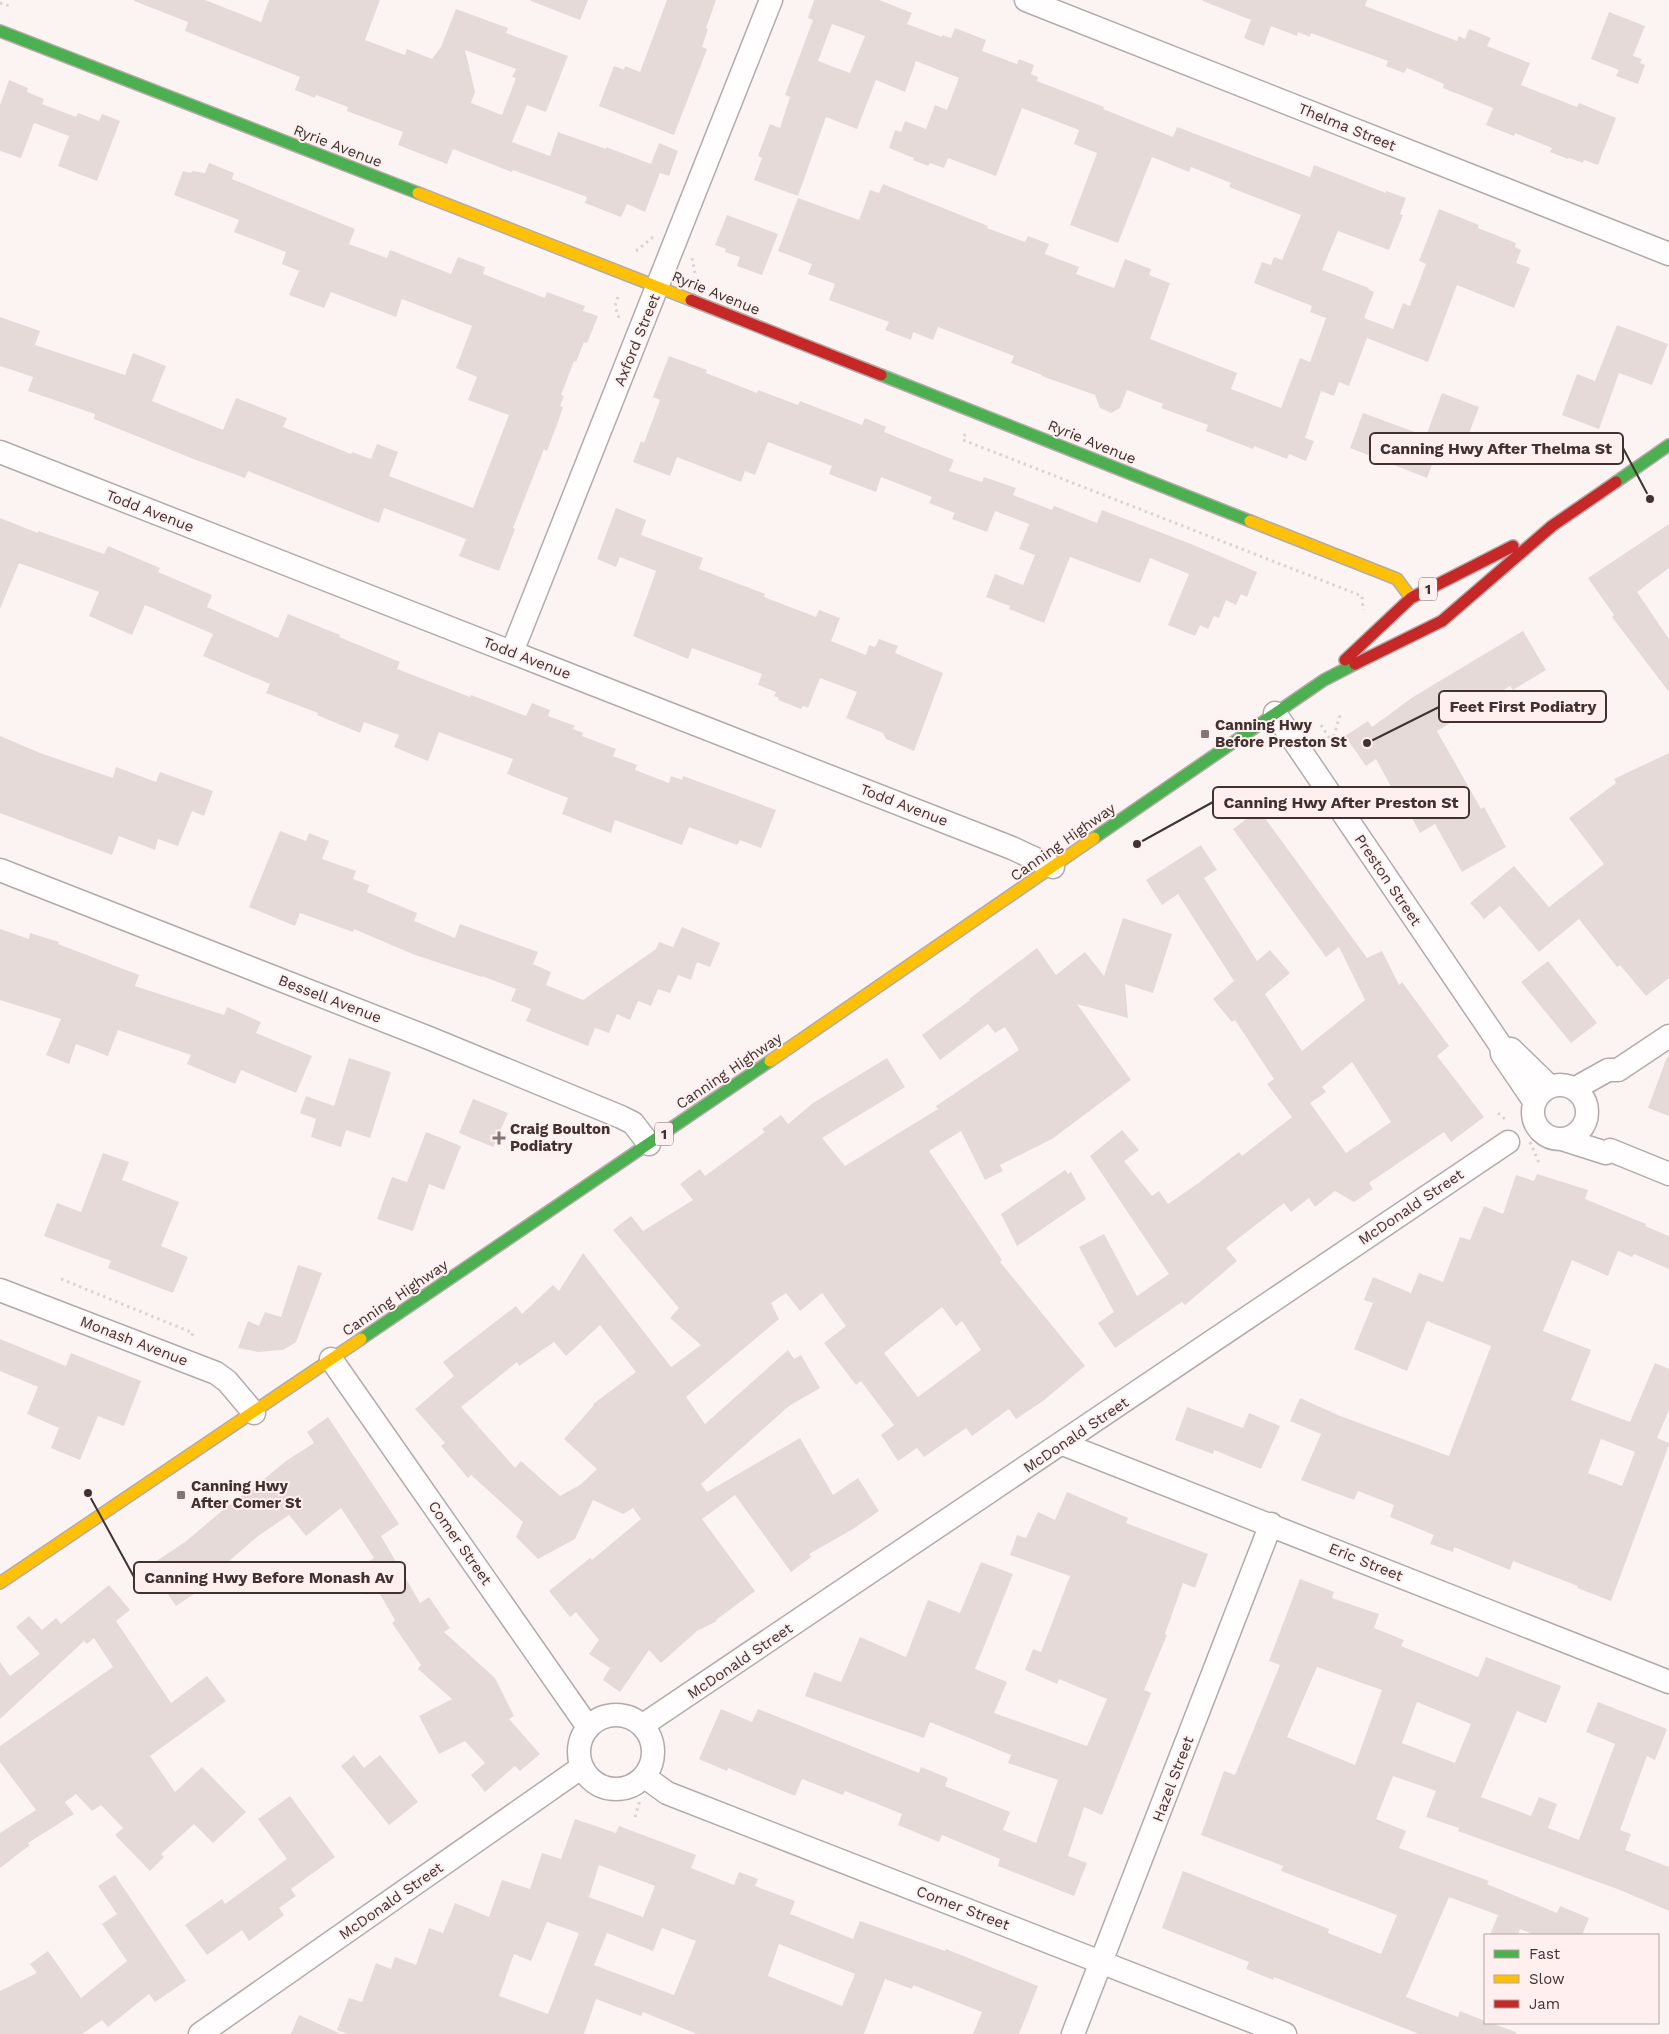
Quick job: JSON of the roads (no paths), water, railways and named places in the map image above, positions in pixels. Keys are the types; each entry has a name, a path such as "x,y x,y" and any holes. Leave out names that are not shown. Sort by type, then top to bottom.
{"main road":[{"name":"Ryrie Avenue","path":"0,31 658,287 1397,579 1411,598"},
{"name":"Canning Highway","path":"0,1583 254,1413 1324,680 1442,621 1552,526 1669,445"},
{"name":"Canning Highway","path":"1324,680 1411,598 1552,526"}],"street":[{"name":"Axford Street","path":"512,652 771,0"},
{"name":"Thelma Street","path":"1026,0 1669,254"},
{"name":"Todd Avenue","path":"0,452 1012,848 1053,867"},
{"name":"Preston Street","path":"1275,713 1501,1046 1502,1054 1538,1100"},
{"name":"Bessell Avenue","path":"0,870 429,1038 621,1117 633,1123 648,1144"},
{"path":"1553,1137 1574,1135 1581,1106 1608,1070 1618,1070 1669,1036"},
{"path":"1559,1084 1581,1106 1610,1145 1610,1150 1606,1153 1553,1137 1538,1129 1538,1100 1559,1084"},
{"name":"McDonald Street","path":"1508,1142 1507,1135 1538,1100"},
{"name":"McDonald Street","path":"1508,1142 1513,1145 1553,1137"},
{"name":"McDonald Street","path":"643,1725 1063,1444 1508,1142"},
{"path":"1610,1150 1669,1174"},
{"name":"Monash Avenue","path":"0,1290 216,1373 227,1381 254,1413"},
{"name":"Comer Street","path":"331,1359 588,1727"},
{"name":"Eric Street","path":"1063,1444 1271,1524 1669,1682"},
{"name":"Hazel Street","path":"1074,2034 1271,1524"},
{"path":"611,1715 624,1716 636,1720 643,1725 650,1736 654,1748 653,1762 645,1777 634,1786 622,1789 609,1789 596,1784 582,1767 579,1755 580,1742 588,1727 598,1719 611,1715"},
{"name":"McDonald Street","path":"200,2034 582,1767"},
{"name":"Comer Street","path":"645,1777 667,1793 1285,2034"}],"place":[{"name":"Canning Hwy After Thelma St","path":"1650,499"},
{"name":"Canning Hwy Before Preston St","path":"1205,734"},
{"name":"Feet First Podiatry","path":"1367,743"},
{"name":"Canning Hwy After Preston St","path":"1137,844"},
{"name":"Craig Boulton Podiatry","path":"499,1138"},
{"name":"Canning Hwy Before Monash Av","path":"88,1493"},
{"name":"Canning Hwy After Comer St","path":"181,1495"}]}
